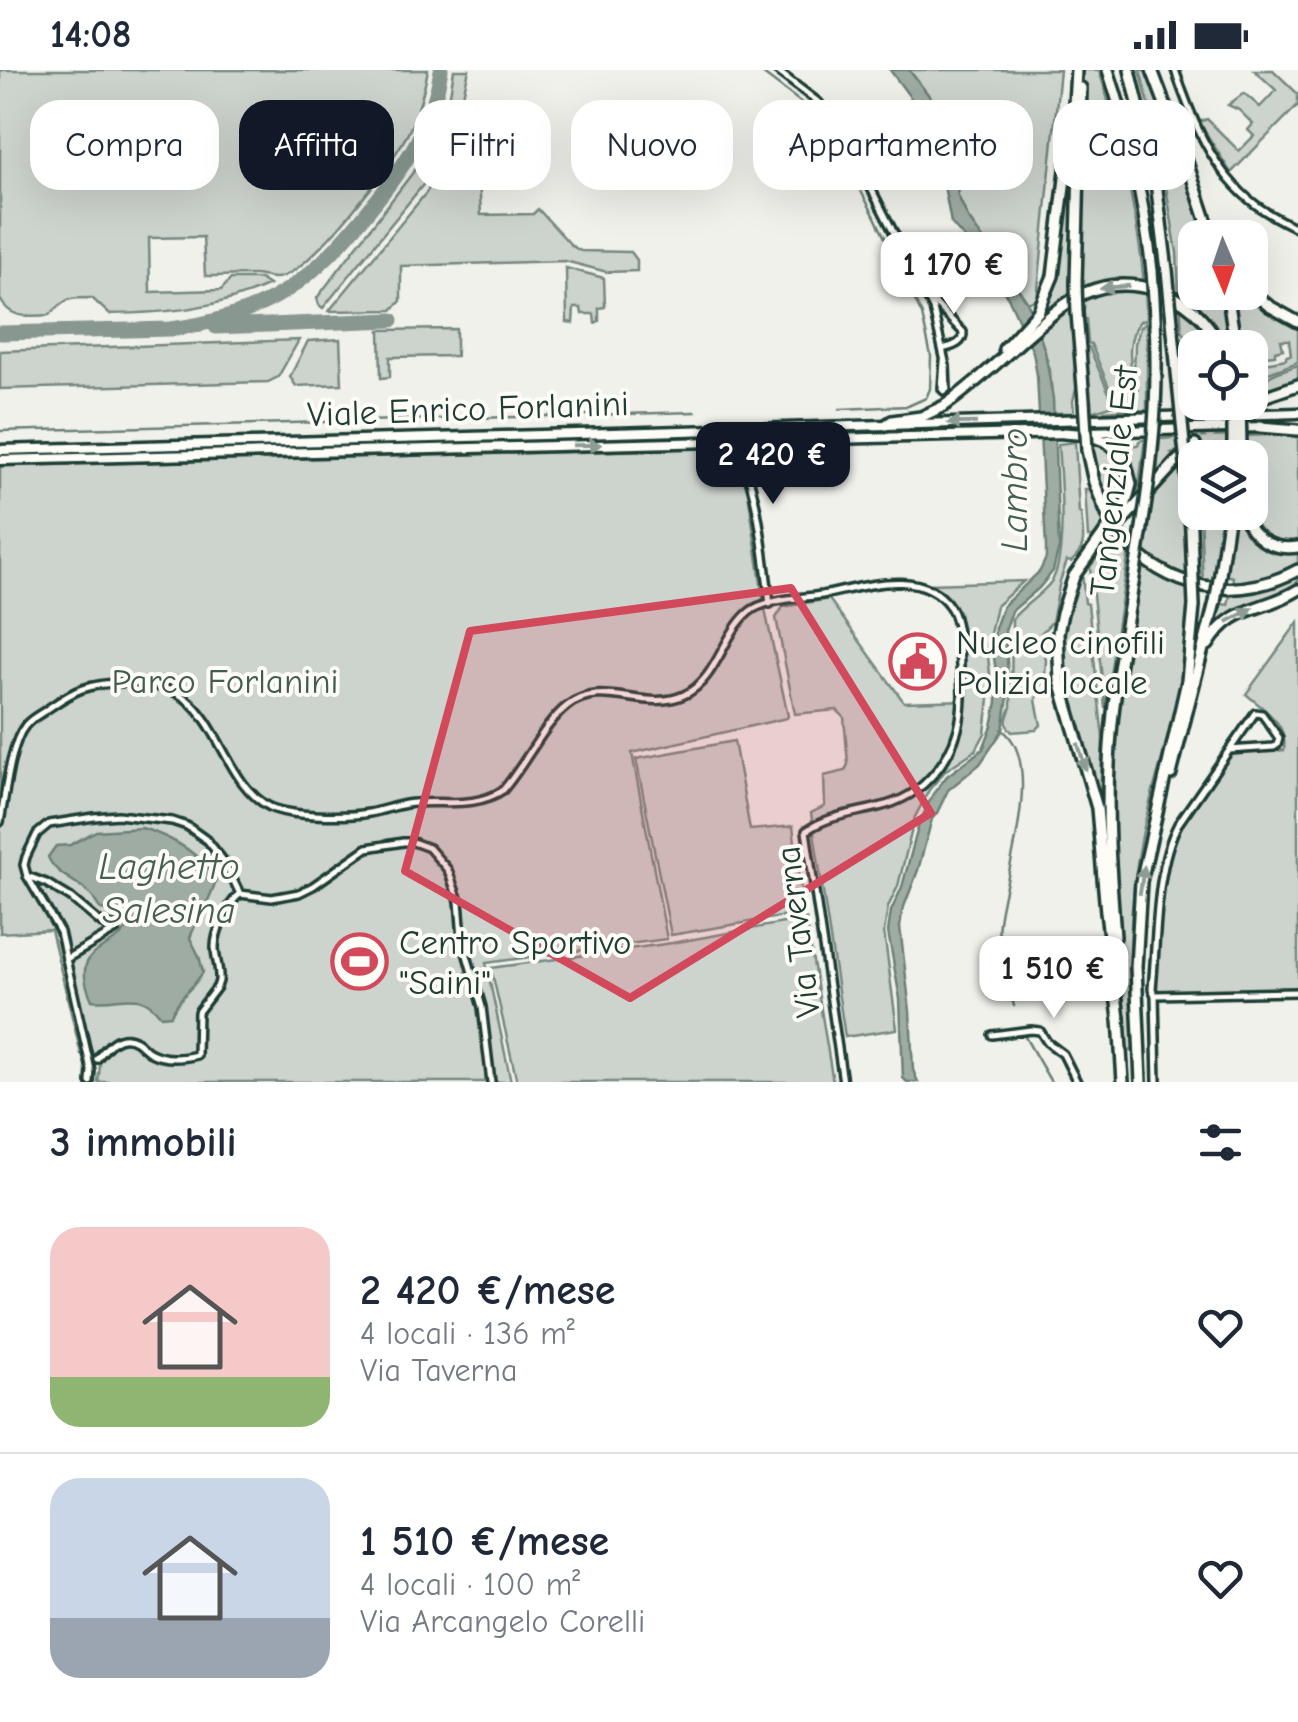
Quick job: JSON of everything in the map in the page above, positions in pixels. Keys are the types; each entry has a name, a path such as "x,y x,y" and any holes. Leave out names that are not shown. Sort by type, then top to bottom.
{"highway":[{"path":"1077,70 1081,105 1077,313 1088,450 1094,482 1109,518 1121,537 1144,559 1189,583 1248,588 1298,570"},
{"path":"1037,321 1056,264 1077,70"},
{"name":"Tangenziale Est","path":"1108,70 1143,204 1156,341 1149,478 1110,745 1107,879 1123,1082"},
{"name":"Tangenziale Est","path":"1130,70 1155,174 1168,270 1194,569 1187,681 1175,748 1159,795 1140,882 1136,967 1141,1082"},
{"path":"1152,70 1208,220"},
{"path":"886,424 921,417 953,400 1037,321 1086,292 1103,287 1133,286 1164,292 1183,301 1204,318 1211,330"},
{"path":"1268,305 1298,322"},
{"path":"1268,395 1298,385"},
{"path":"1260,427 1298,428"},
{"path":"1060,433 1098,437 1108,442 1124,457 1131,484 1126,503 1074,576 1058,633 1060,681 1097,808 1107,879"},
{"path":"1068,594 1095,550 1178,460"},
{"path":"1175,748 1201,662 1226,530"},
{"path":"1251,530 1262,541 1279,548 1298,547"},
{"path":"1201,662 1214,636 1234,616 1298,590"}],"main road":[{"name":"Viale Enrico Forlanini","path":"0,450 1298,413"},
{"name":"Viale Enrico Forlanini","path":"0,460 1260,427"}],"street":[{"path":"776,70 807,92 834,119 927,296 943,348 944,391 944,361"},
{"path":"1176,70 1191,118 1232,182 1261,209 1298,229"},
{"path":"927,296 963,330 960,342 943,348"},
{"path":"742,457 748,444 768,440"},
{"path":"0,822 15,748 25,726 61,700 100,685 155,686 186,700 198,712 244,784 270,806 302,814 365,814 405,804 476,802 502,790 568,705 593,694 660,702 688,694 708,674 745,616 770,604 753,496 742,457 725,442"},
{"name":"Via Taverna","path":"770,604 894,582 911,583 930,590 948,605 956,630 963,708 954,742 940,765 904,798 882,807 831,817 806,831 843,1082"},
{"path":"1158,1082 1152,989 1166,857 1178,824 1254,712 1262,714 1279,738 1274,747 1229,750"},
{"path":"90,1082 93,1061 60,932 26,876 26,857 36,834 49,824 116,814 172,821 199,833 225,863 240,894"},
{"path":"93,1061 115,1039 122,1038 134,1040 147,1051 165,1057 196,1055 198,1012 220,981 216,940 232,899 240,894 272,898 299,893 366,848 403,842 429,848 448,870 459,900 462,938 482,1007 491,1082"},
{"path":"26,876 70,898 97,921 117,927 66,959"},
{"path":"1155,996 1298,992"},
{"path":"992,1034 1040,1031 1063,1054 1077,1082"}],"highlighted area":[{"path":"791,588 931,813 630,998 405,871 470,631"}],"green space":[{"path":"0,70 428,70 421,100 414,100 413,122 394,156 394,100 239,100 239,190 369,190 309,258 277,278 207,276 203,237 149,238 150,292 221,290 231,279 260,279 269,285 230,300 171,311 109,314 92,298 76,298 64,302 49,315 27,316 15,314 0,299"},
{"path":"454,70 469,70 462,100 448,100"},
{"path":"909,70 1060,70 1057,100 1053,100 1053,140 1037,299 1028,303 968,218 957,190 1033,190 1033,100 932,100"},
{"path":"1082,70 1099,70 1108,100 1083,100"},
{"path":"1140,70 1146,70 1158,100 1148,100"},
{"path":"1254,70 1273,70 1298,94 1298,105 1231,173 1199,122 1207,119 1239,151 1254,136 1248,130 1253,124 1228,105 1244,93 1260,107 1276,90"},
{"path":"414,171 414,190 419,190 323,308 317,298"},
{"path":"480,190 481,215 533,214 538,209 572,246 581,251 631,252 637,260 637,271 607,272 565,261 401,266 401,301 392,310 329,311 426,193"},
{"path":"1065,190 1074,190 1070,297 1039,319 1049,297"},
{"path":"1081,190 1130,190 1144,284 1084,292 1084,281 1079,283"},
{"path":"1166,190 1191,190 1201,220 1178,220 1178,274"},
{"path":"566,268 604,278 605,307 599,308 599,321 595,323 594,314 582,314 581,308 574,308 573,323 567,322"},
{"path":"1121,290 1145,292 1147,320 1140,321 1134,332 1130,355 1132,395 1129,403 1120,406 1088,343 1086,319 1080,318 1080,312 1084,309 1084,298"},
{"path":"1070,307 1077,385 1074,413 1053,413 1050,370 1038,330"},
{"path":"1181,310 1189,310 1207,330 1182,330"},
{"path":"1198,310 1226,310 1230,330 1215,330"},
{"path":"1233,310 1265,310 1298,329 1298,362 1268,373 1268,362 1291,355 1289,340 1281,340 1283,349 1268,356 1268,330 1236,330"},
{"path":"1145,323 1147,410 1103,411 1125,409 1136,400 1135,344"},
{"path":"456,329 456,356 390,357 390,377 381,378 380,330"},
{"path":"340,339 342,384 296,386 290,377 308,341"},
{"path":"299,340 278,377 268,382 0,389 0,351"},
{"path":"1084,346 1089,347 1114,405 1091,412 1088,400"},
{"path":"1298,365 1298,380 1268,389 1268,378"},
{"path":"1298,434 1298,544 1279,544 1258,530 1268,530 1268,440 1246,440 1246,436"},
{"path":"1228,436 1228,440 1192,440"},
{"path":"1176,438 1178,451 1171,453 1173,456 1156,480 1160,439"},
{"path":"1109,439 1134,445 1145,439 1137,500 1128,509 1133,474"},
{"path":"1075,442 1082,546 1071,562 1067,561 1052,622 1041,633 1045,675 1036,700 1041,725 1036,730 1012,732 1007,720 1011,707 1012,619 1047,587 1056,570 1062,516 1058,444"},
{"path":"1093,442 1114,452 1126,473 1126,493 1113,518 1098,482"},
{"name":"Parco Forlanini","path":"726,446 736,453 748,491 764,605 788,716 632,753 667,939 486,963 511,1082 98,1082 97,1059 81,1054 51,930 0,933 0,466"},
{"path":"1178,467 1178,530 1184,530 1188,580 1144,556 1154,491"},
{"path":"1085,489 1092,489 1106,522 1095,537 1088,537"},
{"path":"1201,530 1223,530 1213,585 1203,584"},
{"path":"1230,530 1248,530 1261,544 1277,551 1298,551 1298,566 1259,581 1232,585 1233,577 1224,575"},
{"path":"1115,535 1129,551 1105,708 1090,567"},
{"path":"1143,565 1188,588 1188,602 1180,688 1137,863 1130,943 1133,1050 1127,1051 1115,870 1115,761"},
{"path":"1082,574 1103,738 1098,797 1071,713 1062,659 1069,604"},
{"path":"1298,576 1298,588 1244,608 1212,627 1218,603 1228,605 1230,595 1265,589"},
{"path":"1024,581 996,606 987,648 991,682 985,733 976,750 946,770 929,790 915,817 898,886 888,907 884,932 897,1029 845,1037 811,813 825,806 824,776 845,771 848,764 844,717 837,710 795,714 776,618 783,607 829,599 904,702 967,700 959,612 930,584"},
{"path":"1298,622 1298,990 1157,993 1154,988 1163,890 1177,835 1229,757 1284,750 1278,725 1246,694"},
{"path":"734,741 750,830 793,826 804,913 671,935 636,759"},
{"path":"806,919 833,1082 517,1082 491,968 672,943"}],"water":[{"path":"890,70 909,70 932,100 912,100"},
{"path":"945,190 957,190 968,218 1028,303 1045,351 1053,399 1059,547 1053,571 1012,611 1005,631 1009,690 1003,730 980,764 948,790 932,819 902,912 900,927 913,1070 918,1082 907,1082 903,1078 900,999 888,932 891,911 902,887 919,824 933,794 947,776 983,749 992,726 997,702 995,628 1003,606 1040,571 1046,558 1033,352 1008,297 951,223"},
{"name":"Laghetto Salesina","path":"142,828 184,847 216,879 190,938 203,972 171,1015 161,1016 137,999 92,1000 85,980 86,966 91,956 121,936 129,926 132,911 102,909 91,895 56,869 48,857 56,846 70,845 96,831"}],"waterway":[{"path":"758,70 811,110 830,135 922,315 931,356 926,398 908,406 840,409"},
{"path":"0,431 696,412"},
{"path":"1001,729 1014,744 1021,766 1019,820 998,933 1014,1006"},
{"path":"1025,1037 1051,1082"}],"taxiway":[{"path":"0,333 171,329 236,315 287,290 330,254 397,174 425,125 441,70"},
{"path":"216,327 392,320"}],"tunnel":[{"path":"1202,440 1230,420"}],"place":[{"name":"Nucleo cinofili Polizia locale","path":"917,662"},
{"name":"Centro Sportivo \"Saini\"","path":"360,962"}],"water label":[{"name":"Lambro","path":"1015,490"}]}
